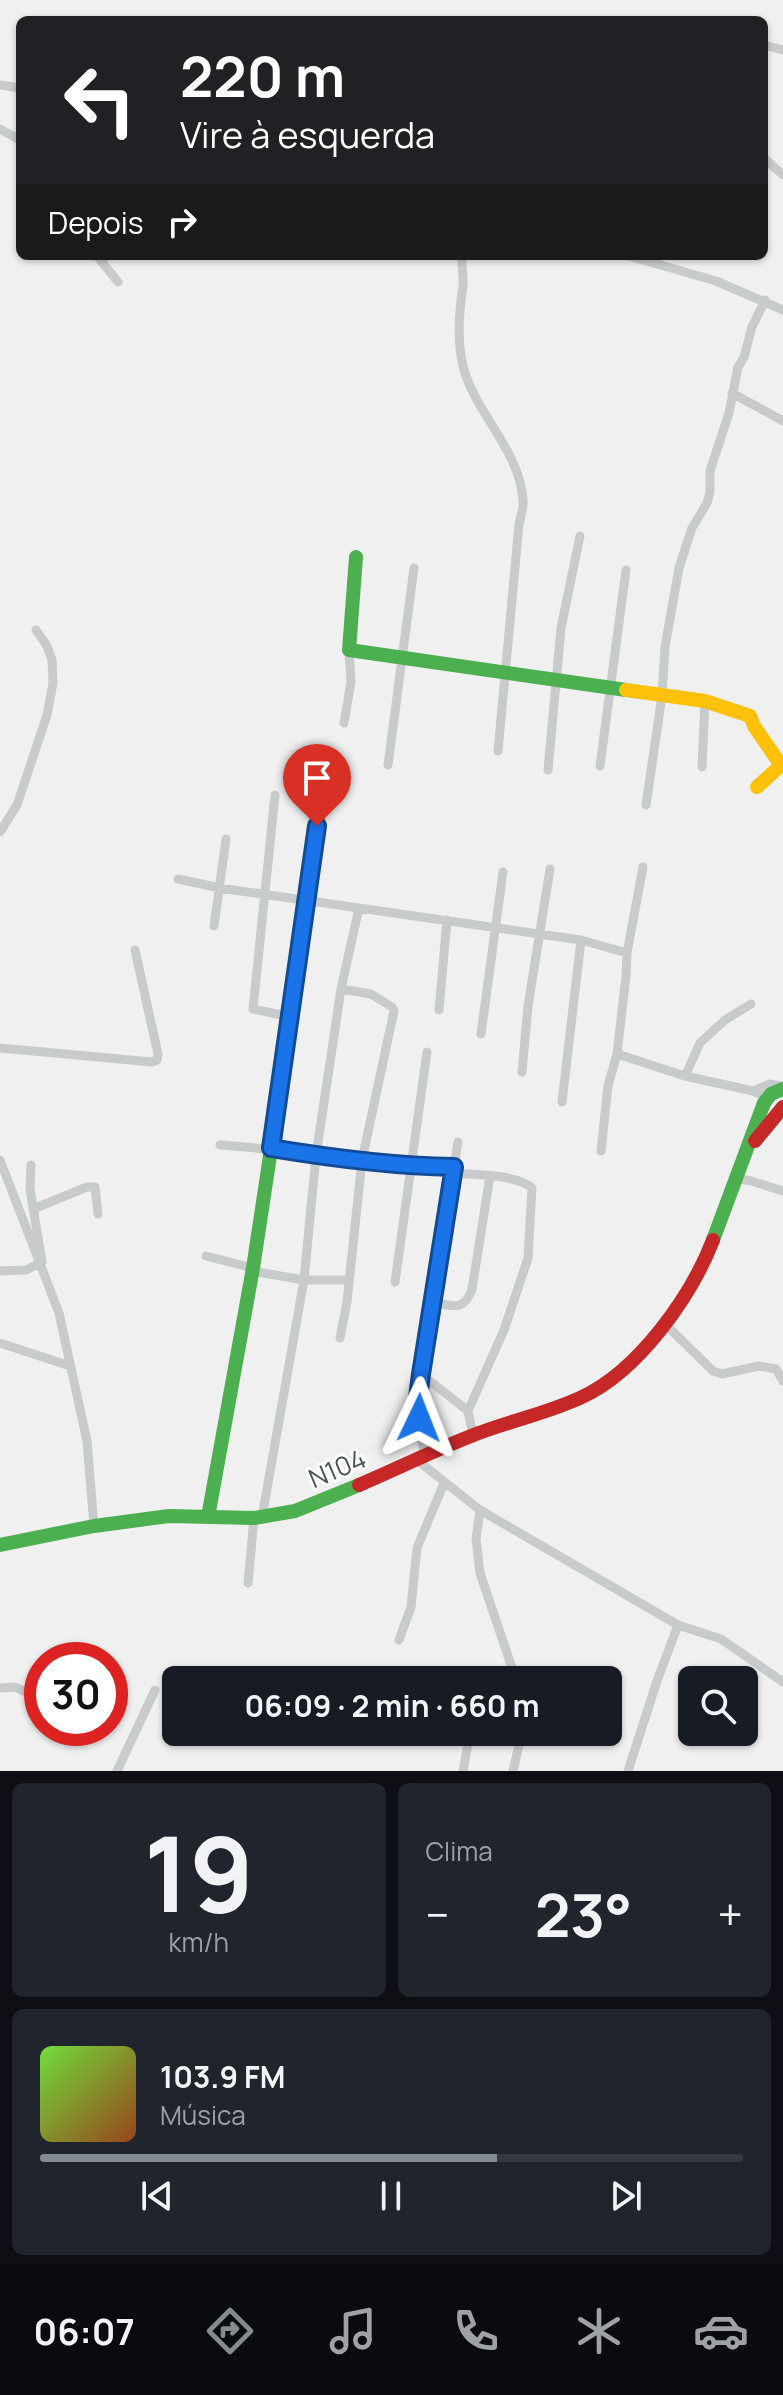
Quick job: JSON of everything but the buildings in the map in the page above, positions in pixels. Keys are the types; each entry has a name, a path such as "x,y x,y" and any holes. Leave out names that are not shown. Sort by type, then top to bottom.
{"street":[{"path":"768,162 783,175"},
{"path":"100,260 118,282"},
{"path":"462,260 464,284 460,297 464,367 477,404 496,429 514,465 524,501 519,524 498,751"},
{"path":"643,260 716,281 783,310"},
{"path":"646,805 662,696 665,647 679,568 692,528 707,503 710,471 729,413 738,367 765,300"},
{"path":"732,393 783,421"},
{"path":"548,770 561,628 580,536"},
{"path":"344,723 351,682 349,650 356,557"},
{"path":"388,765 414,568"},
{"path":"600,766 626,570"},
{"path":"0,832 17,805 47,715 53,683 52,660 36,630"},
{"path":"349,650 705,701 750,716 779,767 757,787"},
{"path":"702,767 705,701"},
{"path":"275,795 253,1009 291,1017"},
{"path":"208,1517 253,1270 320,802"},
{"path":"214,926 226,839"},
{"path":"601,1151 608,1086 617,1054 627,953 643,867"},
{"path":"522,1072 537,934 550,869"},
{"path":"481,1034 503,872"},
{"path":"178,879 220,888 581,940 627,953"},
{"path":"248,1583 304,1280 316,1156 341,989 359,908"},
{"path":"439,1010 447,920"},
{"path":"562,1102 581,940"},
{"path":"0,1048 157,1060 135,950"},
{"path":"340,1338 347,1302 362,1160 394,1011 371,994 341,989"},
{"path":"685,1076 700,1043 725,1020 751,1004"},
{"path":"395,1282 427,1052"},
{"path":"617,1054 685,1076 760,1094 783,1088"},
{"name":"N104","path":"0,1545 94,1526 169,1516 258,1518 295,1511 473,1435 545,1413 585,1396 618,1374 666,1325 706,1257 754,1134 760,1094"},
{"name":"N104","path":"741,1161 783,1107"},
{"path":"458,1142 418,1398 420,1459 444,1483 480,1510 678,1625 721,1639 783,1682"},
{"path":"220,1145 271,1148 316,1156 454,1170 526,1183 532,1188 528,1258 504,1330 468,1411 473,1435"},
{"path":"0,1160 59,1313 87,1441 94,1526"},
{"path":"0,1271 26,1270 40,1264 43,1258 33,1209 29,1178 31,1165"},
{"path":"433,1302 453,1306 468,1301 490,1176"},
{"path":"735,1178 783,1191"},
{"path":"33,1209 87,1187 95,1187 98,1214"},
{"path":"206,1256 253,1270 304,1280 348,1280"},
{"path":"666,1325 713,1371 722,1374 759,1366 776,1369 783,1381"},
{"path":"0,1343 70,1366"},
{"path":"421,1374 468,1411"},
{"path":"399,1640 411,1607 417,1548 444,1483"},
{"path":"480,1510 476,1539 480,1573 511,1666"},
{"path":"628,1771 678,1625"},
{"path":"0,1688 15,1687 24,1691"},
{"path":"117,1771 155,1690"},
{"path":"463,1771 467,1746"},
{"path":"513,1771 519,1746"}],"traffic: fast":[{"path":"356,557 349,650 626,690"},
{"path":"208,1517 253,1268 320,802"},
{"path":"713,1240 764,1103 771,1094 783,1089"},
{"path":"0,1545 94,1526 169,1516 254,1518 295,1511 359,1485"}],"traffic: slow":[{"path":"626,690 705,701 750,716 779,767 757,787"}],"traffic: jam":[{"path":"755,1141 783,1107"},
{"path":"359,1485 471,1436 568,1403 603,1385 642,1351 677,1308 713,1240"}],"route":[{"path":"317,826 271,1148 410,1166 454,1167 421,1374 419,1418"}]}
